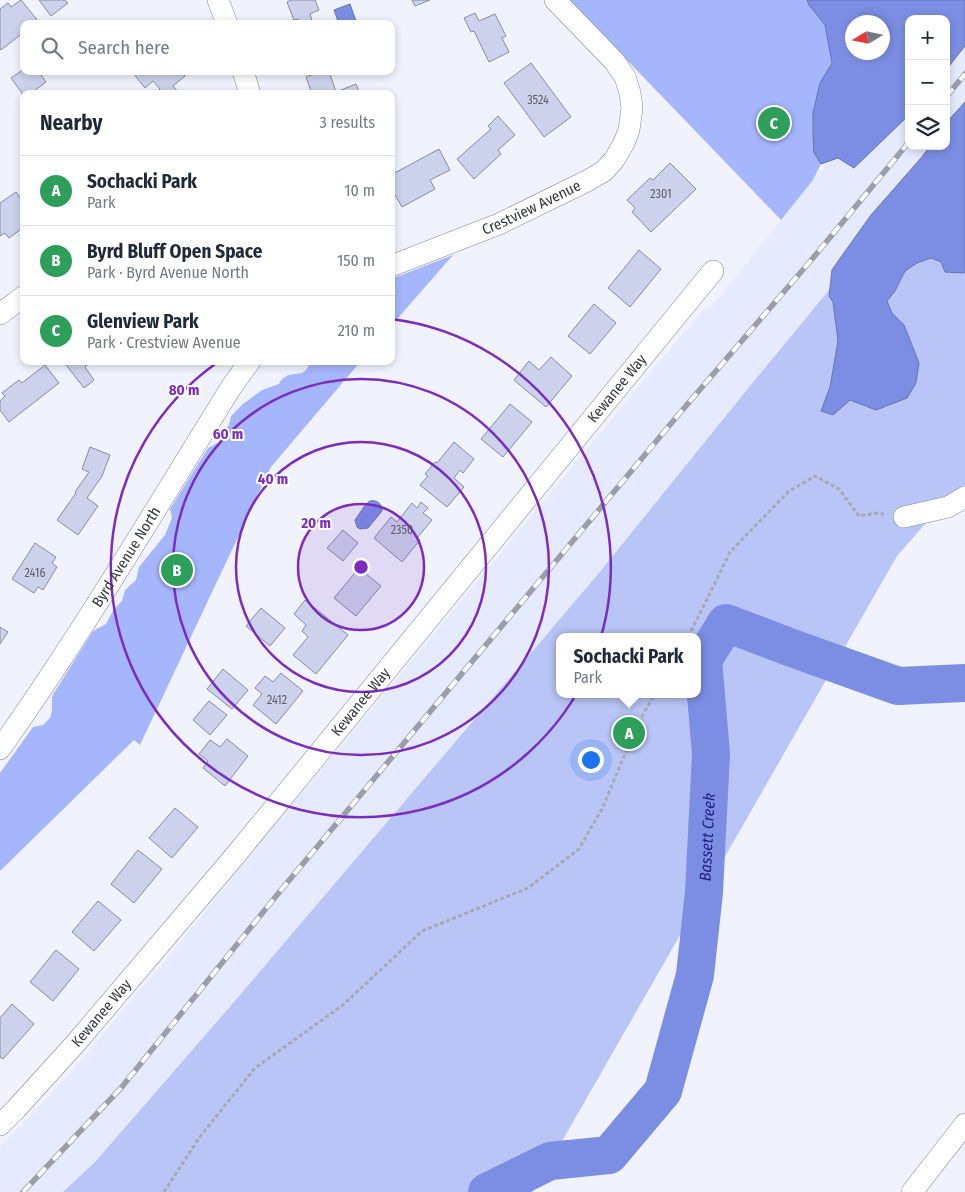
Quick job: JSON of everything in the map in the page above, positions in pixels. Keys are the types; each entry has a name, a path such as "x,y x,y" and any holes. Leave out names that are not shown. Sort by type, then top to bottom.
{"street":[{"path":"218,0 226,20"},
{"name":"Crestview Avenue","path":"395,264 499,224 587,181 604,171 614,160 629,130 632,108 625,77 614,61 555,0"},
{"path":"244,75 249,90"},
{"name":"Kewanee Way","path":"0,1125 75,1044 234,857 713,271"},
{"path":"0,314 20,299"},
{"name":"Byrd Avenue North","path":"0,749 90,615 232,386 247,365"},
{"path":"904,517 948,508 965,497"},
{"path":"912,1192 965,1124"}],"path":[{"path":"690,633 730,552 788,492 815,476 839,490 859,516 876,513 904,517"},
{"path":"164,1192 199,1138 255,1068 343,1005 422,931 528,888 579,849 602,809 638,723 653,698"}],"shaded area":[{"path":"569,0 807,0 825,25 832,63 820,83 814,153 821,164 813,180 781,220"},
{"path":"807,0 965,0 965,46 950,65 950,15 905,15 905,119 854,168 838,158 821,164 814,153 813,113 820,83 832,63 825,25"},
{"path":"965,0 965,148 563,633 556,633 556,642 91,1192 0,1192 0,1146 70,1073 165,961 701,312 716,301 905,70 905,150 950,150 950,16"},
{"path":"350,4 356,20 338,20 334,10"},
{"path":"965,102 965,272 945,272 941,262 931,258 917,263 905,271 895,291 887,301 892,313 904,325 919,363 916,383 907,398 876,410 850,400 833,415 821,411 830,387 838,341 833,302 829,296 832,270 871,215 927,150 950,150 950,119"},
{"path":"965,125 965,485 953,492 897,556 533,1192 63,1192 96,1161 234,1002 599,573 944,150 950,150 950,143"},
{"path":"453,255 395,321 395,277"},
{"path":"309,365 358,365 271,467 140,745 134,740 0,871 0,773 33,727 43,725 50,718 52,696 93,631 106,624 114,609 122,601 125,590 136,580 139,567 165,535 172,518 170,509 208,448 219,442 221,432 229,425 231,416 262,390 279,384 288,375 302,373"},
{"path":"370,501 378,503 382,507 382,511 368,528 360,529 357,527 355,520"}],"building":[{"path":"21,0 37,20 20,20 20,35 1,50 0,9 8,3 11,7"},
{"path":"39,0 65,0 68,3 51,16"},
{"path":"291,0 315,0 319,10 310,14 312,20 294,20 287,2"},
{"path":"412,0 430,0 415,6"},
{"path":"475,13 479,21 495,14 506,36 502,38 509,52 489,62 474,31 471,32 464,18"},
{"path":"531,63 571,117 544,137 504,83"},
{"path":"20,72 20,75 41,75 46,82 35,90 20,90 11,78"},
{"path":"135,75 185,76 173,86 176,90 159,90 153,81 145,88"},
{"path":"311,75 330,75 335,90 311,90 306,77"},
{"path":"356,84 358,90 341,90"},
{"path":"498,116 515,135 498,150 501,154 474,179 457,159 491,129 488,126"},
{"path":"439,149 450,170 430,180 435,189 402,207 395,195 395,173"},
{"path":"670,163 696,189 651,232 632,212 635,208 627,200 650,178 653,180"},
{"path":"16,192 20,198 20,230 9,238 5,233 0,236 0,203"},
{"path":"639,250 661,269 630,307 608,288"},
{"path":"594,304 616,323 590,354 568,336"},
{"path":"551,357 572,376 546,407 514,380 529,361 539,370"},
{"path":"45,365 59,383 9,422 0,410 0,401 5,396 2,393 19,380 22,383"},
{"path":"66,365 87,365 85,367 94,380 84,388"},
{"path":"510,404 532,422 503,457 481,439"},
{"path":"454,442 474,459 463,473 460,470 454,478 464,487 447,507 420,485 428,476 425,474 435,462 437,463"},
{"path":"90,447 110,455 102,476 87,498 98,506 78,535 57,520 89,472 82,469"},
{"path":"421,502 428,508 423,513 432,520 417,538 420,540 402,562 374,538 391,517 397,522 412,503 417,508"},
{"path":"343,530 358,543 343,561 327,548"},
{"path":"35,543 56,557 52,563 57,567 43,590 38,587 34,593 12,579"},
{"path":"359,568 381,586 356,616 334,598"},
{"path":"305,600 348,635 316,674 293,655 308,637 302,631 306,625 294,614"},
{"path":"261,608 285,628 270,646 246,626"},
{"path":"0,627 8,632 0,644"},
{"path":"223,669 248,690 232,709 207,689"},
{"path":"281,673 303,691 276,724 253,705 262,694 255,688 265,676 273,682"},
{"path":"209,701 227,715 210,735 193,720"},
{"path":"227,739 248,756 225,786 203,768 208,761 199,754 210,740 220,747"},
{"path":"175,808 198,827 172,858 149,838"},
{"path":"138,850 162,869 134,903 111,884"},
{"path":"98,901 121,920 94,951 72,932"},
{"path":"56,950 79,969 53,1001 30,982"},
{"path":"12,1004 34,1024 3,1059 0,1057 0,1018"}],"waterway":[{"name":"Bassett Creek","path":"487,1192 550,1161 609,1155 663,1091 695,975 704,892 711,754 703,660 726,623 898,686 965,683"}],"railway":[{"path":"950,92 965,74"},
{"path":"23,1192 121,1088 281,890 905,147"}],"place":[{"name":"Glenview Park","path":"774,123"},
{"name":"Byrd Bluff Open Space","path":"177,570"},
{"name":"Sochacki Park","path":"629,733"}]}
